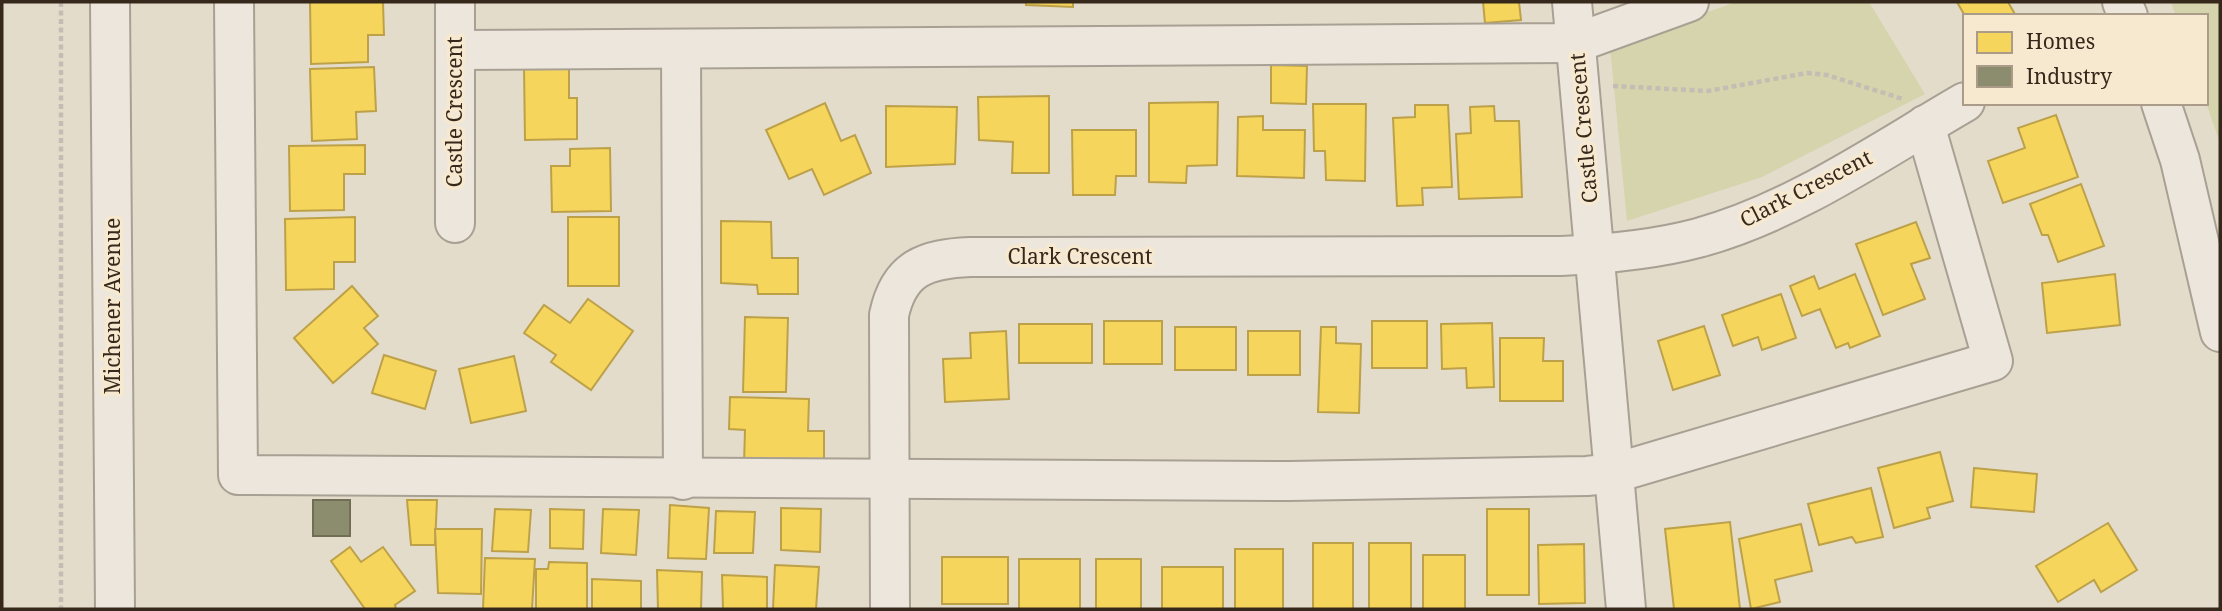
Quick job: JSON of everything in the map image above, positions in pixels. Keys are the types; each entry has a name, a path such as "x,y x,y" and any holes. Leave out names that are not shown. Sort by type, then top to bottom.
{"street":[{"name":"Michener Avenue","path":"110,2 115,609"},
{"path":"234,2 238,475 683,480 1289,481 1587,476 1615,473 1993,361 1945,114"},
{"name":"Castle Crescent","path":"455,2 455,223"},
{"name":"Castle Crescent","path":"1572,2 1596,254"},
{"path":"455,50 1576,43 1689,2"},
{"path":"681,50 683,480"},
{"path":"2162,105 2180,160 2218,310"},
{"name":"Clark Crescent","path":"890,609 889,315 893,295 903,281 914,269 931,261 970,257 1596,254 1656,248 1742,224 1798,198 1945,114"},
{"path":"1596,254 1626,609"}],"path":[{"path":"61,2 61,609"},
{"path":"1581,87 1708,91 1807,74 1827,75 1945,114"}],"green space":[{"path":"1736,2 1869,2 1925,94 1762,177 1627,221 1610,47"},
{"path":"2171,2 2220,2 2220,143 2207,105 2208,14 2175,14"}],"building: Homes":[{"path":"310,2 383,2 384,35 368,35 368,62 311,64"},
{"path":"1026,2 1073,2 1073,7 1026,5"},
{"path":"1483,2 1519,2 1521,20 1485,23"},
{"path":"1957,2 2008,2 2015,14 1964,14"},
{"path":"1271,65 1307,66 1306,104 1271,103"},
{"path":"524,66 569,66 569,98 577,98 577,139 525,140"},
{"path":"374,67 376,111 356,112 357,139 312,141 310,69"},
{"path":"1049,96 1049,173 1012,173 1013,142 979,140 978,97"},
{"path":"1218,102 1217,165 1187,166 1186,183 1149,182 1149,103"},
{"path":"825,103 841,141 855,135 871,173 824,195 812,169 789,179 766,130"},
{"path":"1313,104 1366,104 1365,181 1326,180 1325,151 1314,151"},
{"path":"1415,105 1448,105 1452,187 1422,188 1423,205 1397,206 1393,118 1415,117"},
{"path":"886,106 957,107 955,164 886,167"},
{"path":"1494,106 1495,121 1519,121 1522,197 1459,199 1456,134 1471,133 1470,107"},
{"path":"2056,115 2078,177 2003,203 1988,161 2025,148 2018,128"},
{"path":"1263,116 1263,130 1305,130 1304,178 1237,176 1238,117"},
{"path":"1072,130 1136,130 1136,176 1116,176 1115,195 1073,195"},
{"path":"365,145 365,174 344,174 344,210 290,211 289,146"},
{"path":"610,148 611,211 552,212 551,166 570,166 570,149"},
{"path":"2081,184 2104,246 2058,262 2048,235 2042,235 2030,204"},
{"path":"355,217 355,262 334,262 334,289 286,290 285,219"},
{"path":"568,217 619,217 619,286 568,286"},
{"path":"721,221 771,222 772,258 798,258 798,294 758,294 757,285 721,283"},
{"path":"1916,222 1930,258 1911,264 1925,299 1883,315 1856,244"},
{"path":"1855,274 1880,336 1850,348 1848,343 1836,348 1820,309 1802,316 1790,286 1814,276 1819,289"},
{"path":"2115,274 2120,325 2047,333 2042,283"},
{"path":"352,286 378,316 364,328 378,344 333,383 294,338"},
{"path":"1781,294 1796,338 1762,350 1758,337 1733,346 1722,315"},
{"path":"588,299 633,331 591,390 551,362 556,355 524,333 544,305 570,323"},
{"path":"745,317 788,318 786,392 743,392"},
{"path":"1104,321 1162,321 1162,364 1104,364"},
{"path":"1372,321 1427,321 1427,368 1372,368"},
{"path":"1492,323 1494,387 1467,388 1466,368 1442,369 1441,324"},
{"path":"1019,324 1092,324 1092,363 1019,363"},
{"path":"1704,326 1720,375 1673,390 1658,341"},
{"path":"1175,327 1236,327 1236,370 1175,370"},
{"path":"1321,327 1336,327 1336,343 1361,344 1359,413 1318,412"},
{"path":"1006,331 1009,399 945,402 943,359 971,358 970,333"},
{"path":"1248,331 1300,331 1300,375 1248,375"},
{"path":"1500,338 1544,338 1543,361 1563,361 1563,401 1500,401"},
{"path":"384,355 436,371 425,409 372,393"},
{"path":"514,356 526,411 471,423 459,369"},
{"path":"730,397 809,399 808,431 824,431 824,465 744,463 745,430 729,429"},
{"path":"1940,452 1953,501 1927,508 1930,518 1894,528 1878,468"},
{"path":"1974,468 2037,474 2034,512 1971,507"},
{"path":"1871,488 1883,537 1856,543 1852,537 1819,545 1808,504"},
{"path":"407,500 437,500 435,545 411,545"},
{"path":"670,505 709,508 706,559 668,558"},
{"path":"781,508 821,509 820,552 781,550"},
{"path":"495,509 531,510 528,552 492,551"},
{"path":"550,509 584,510 583,549 550,548"},
{"path":"603,509 639,510 636,555 601,553"},
{"path":"1487,509 1529,509 1529,595 1487,595"},
{"path":"716,511 755,512 753,553 714,553"},
{"path":"1730,522 1740,609 1674,609 1665,529"},
{"path":"2108,523 2137,570 2101,592 2094,580 2058,602 2036,566"},
{"path":"1801,524 1812,571 1775,580 1780,602 1751,609 1739,539"},
{"path":"435,529 482,529 481,594 438,593"},
{"path":"1313,543 1353,543 1353,609 1313,609"},
{"path":"1369,543 1411,543 1411,609 1369,609"},
{"path":"1584,544 1585,603 1539,604 1538,545"},
{"path":"350,547 361,562 383,547 415,591 395,605 396,609 365,609 331,561"},
{"path":"1235,549 1283,549 1283,609 1235,609"},
{"path":"1423,555 1465,555 1465,609 1423,609"},
{"path":"942,557 1008,557 1008,604 942,604"},
{"path":"485,558 535,559 532,609 483,609"},
{"path":"1019,559 1080,559 1080,609 1019,609"},
{"path":"1096,559 1141,559 1141,609 1096,609"},
{"path":"549,562 587,563 587,609 536,609 536,569 548,569"},
{"path":"775,565 819,567 816,609 773,609"},
{"path":"1162,567 1223,567 1223,609 1162,609"},
{"path":"657,570 702,572 701,609 658,609"},
{"path":"722,575 767,577 767,609 723,609"},
{"path":"592,579 641,581 641,609 592,609"}],"building: Industry":[{"path":"313,500 350,500 350,536 313,536"}]}
